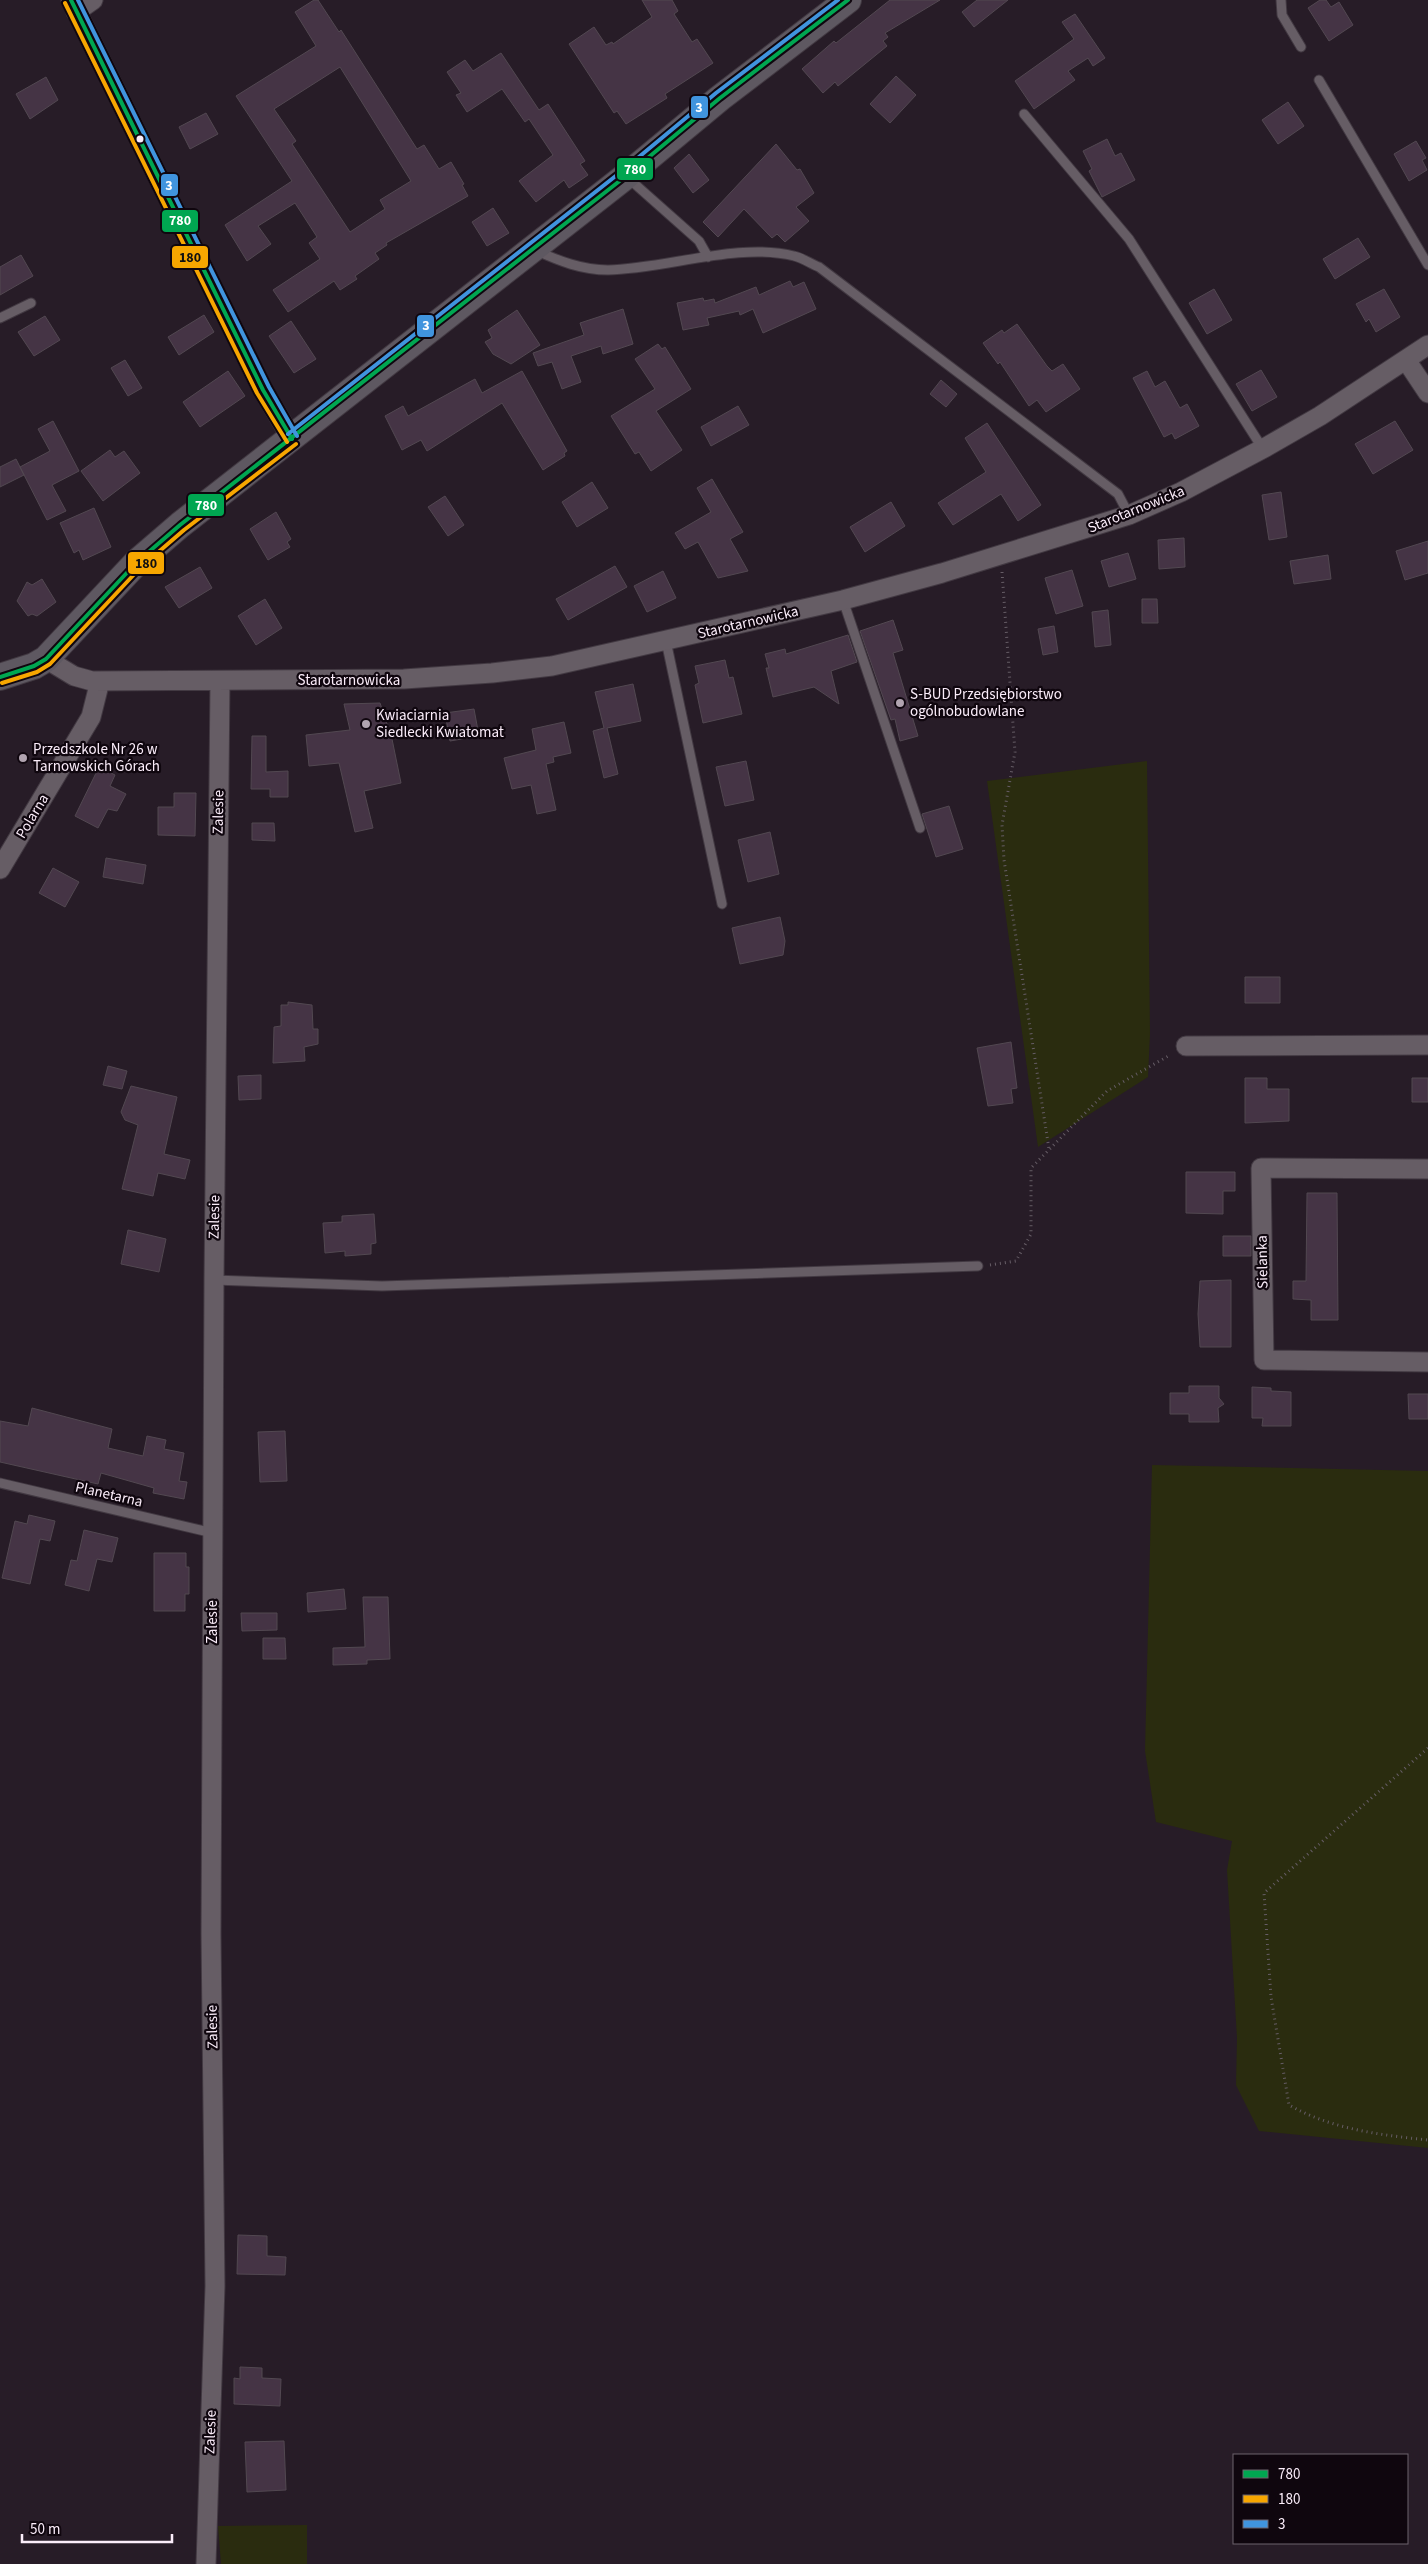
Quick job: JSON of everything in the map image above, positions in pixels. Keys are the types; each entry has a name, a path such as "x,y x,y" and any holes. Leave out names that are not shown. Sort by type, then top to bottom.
{"street":[{"path":"93,0 74,6 263,390 292,440"},
{"path":"0,677 34,666 46,659 137,562 180,525 292,440 626,176 720,98 848,0"},
{"name":"Starotarnowicka","path":"46,659 74,676 100,681 404,679 492,673 552,666 843,600 1000,555 1129,515 1181,492 1263,449 1320,416 1428,345"},
{"path":"1406,360 1428,392"},
{"name":"Zalesie","path":"206,2564 215,2286 211,1934 214,1280 220,680"},
{"name":"Polarna","path":"0,868 91,717 100,681"},
{"path":"1186,1046 1428,1045"},
{"name":"Sielanka","path":"1428,1169 1261,1168 1264,1360 1428,1362"}],"lane":[{"path":"1281,0 1282,15 1301,47"},
{"path":"1319,80 1428,265"},
{"path":"1024,114 1129,239 1263,449"},
{"path":"626,176 699,241 708,257"},
{"path":"532,249 568,265 608,270 708,257 765,252 795,256 819,267 1118,494 1129,515"},
{"path":"0,318 32,303"},
{"path":"843,600 920,828"},
{"path":"666,640 722,904"},
{"path":"214,1280 382,1286 978,1266"},
{"name":"Planetarna","path":"0,1483 213,1532"}],"path":[{"path":"1000,555 1015,752 1002,825 1004,860 1049,1149"},
{"path":"978,1266 1016,1261 1031,1234 1031,1168 1107,1091 1186,1046"},
{"path":"1428,1748 1264,1893 1271,1997 1289,2105 1304,2113 1350,2129 1428,2140"}],"green space":[{"path":"1147,761 1150,1034 1148,1077 1038,1147 987,781"},
{"path":"1152,1465 1428,1471 1428,2148 1259,2131 1236,2085 1237,2038 1227,1870 1232,1841 1156,1822 1145,1751"},
{"path":"307,2525 307,2564 221,2564 218,2526"}],"building":[{"path":"314,0 318,0 339,32 341,30 417,149 424,145 439,169 451,162 464,184 462,185 468,196 386,243 387,245 375,253 379,259 355,276 357,279 340,290 334,281 288,312 273,290 320,259 309,243 317,237 295,203 258,226 271,244 247,261 225,225 292,181 236,96 316,46 295,12","holes":["340,67 411,181 380,200 385,209 350,232 292,144 296,141 274,109"]},
{"path":"642,0 672,0 678,11 674,14 692,42 697,39 713,63 665,94 667,98 626,124 617,111 614,113 569,44 594,27 606,45 612,42 613,44 652,17"},
{"path":"890,0 940,0 885,33 888,37 883,41 887,46 838,86 835,82 823,93 802,69 834,41 836,43"},
{"path":"977,0 1008,0 974,27 962,12"},
{"path":"1320,0 1326,0 1331,7 1339,2 1353,25 1329,41 1308,8"},
{"path":"1075,14 1105,58 1093,66 1088,58 1068,71 1075,80 1034,109 1015,81 1074,39 1062,22"},
{"path":"501,53 539,110 548,104 585,161 580,164 588,175 569,188 564,180 536,202 519,181 553,155 529,119 525,122 502,89 467,112 456,95 461,93 447,72 465,60 473,71"},
{"path":"896,76 916,95 890,123 870,104"},
{"path":"46,77 58,100 30,119 16,94"},
{"path":"1288,102 1304,126 1278,144 1262,120"},
{"path":"206,113 218,134 190,149 179,127"},
{"path":"1107,139 1115,156 1121,153 1135,180 1102,197 1089,171 1092,169 1083,151"},
{"path":"1416,141 1426,158 1422,160 1427,170 1409,181 1394,154"},
{"path":"776,144 797,170 800,169 814,193 796,207 809,221 785,242 777,234 772,238 744,209 718,237 703,222"},
{"path":"689,154 709,180 693,193 674,168"},
{"path":"493,208 509,233 487,246 472,222"},
{"path":"1358,238 1370,257 1335,279 1323,259"},
{"path":"21,255 33,276 0,295 0,267"},
{"path":"790,281 793,287 804,282 816,309 763,333 753,309 740,315 739,311 707,318 709,325 683,330 677,303 703,298 704,301 714,299 715,303 756,287 759,295"},
{"path":"1214,289 1232,320 1207,334 1189,303"},
{"path":"1384,289 1400,317 1376,332 1369,319 1366,322 1356,304"},
{"path":"623,309 633,344 603,354 601,346 571,356 581,382 562,389 552,362 538,366 533,353 584,335 580,323"},
{"path":"517,310 540,345 511,364 493,354 485,342 492,338 488,330"},
{"path":"204,315 214,332 179,355 168,337"},
{"path":"45,316 60,340 34,356 18,332"},
{"path":"291,321 316,359 294,373 269,336"},
{"path":"1017,324 1047,366 1052,371 1063,364 1080,389 1046,412 1037,400 1029,406 1000,362 998,364 983,343 1002,330 1004,333"},
{"path":"658,344 662,349 665,347 691,389 656,411 682,450 651,471 639,452 635,454 611,416 655,389 635,359"},
{"path":"125,360 142,388 128,396 111,368"},
{"path":"1261,370 1277,397 1252,411 1236,384"},
{"path":"228,371 245,396 200,427 183,402"},
{"path":"522,371 567,451 564,453 565,456 543,470 502,403 427,451 421,440 402,450 385,416 403,406 408,416 475,379 482,393"},
{"path":"1147,371 1155,387 1165,381 1180,408 1187,404 1199,426 1175,439 1172,433 1164,437 1133,378"},
{"path":"941,380 957,394 946,407 930,394"},
{"path":"738,406 749,425 711,446 701,427"},
{"path":"53,421 79,471 52,485 66,511 47,520 20,467 50,451 38,429"},
{"path":"1395,421 1413,450 1373,474 1355,444"},
{"path":"987,423 1041,505 1018,521 1001,494 953,525 938,503 986,472 965,438"},
{"path":"110,450 115,457 124,451 140,473 103,501 81,471"},
{"path":"16,459 24,475 0,487 0,467"},
{"path":"712,479 743,532 730,539 748,571 718,578 698,542 685,549 675,533 711,512 697,488"},
{"path":"592,482 608,508 577,527 562,502"},
{"path":"1281,492 1287,537 1269,540 1262,495"},
{"path":"445,496 464,525 448,536 428,507"},
{"path":"891,502 905,526 865,552 850,527"},
{"path":"94,508 111,547 83,560 79,550 74,553 60,523"},
{"path":"276,512 291,539 287,542 290,547 268,560 250,529"},
{"path":"1184,538 1185,567 1159,569 1158,540"},
{"path":"1428,541 1428,573 1405,580 1396,551"},
{"path":"1128,553 1136,579 1109,587 1101,561"},
{"path":"1328,555 1331,579 1294,584 1290,561"},
{"path":"615,566 627,587 568,620 556,599"},
{"path":"200,567 212,588 179,608 165,587"},
{"path":"1072,570 1083,606 1056,614 1045,578"},
{"path":"663,571 676,598 647,612 634,586"},
{"path":"42,579 56,602 37,616 32,614 28,616 17,601 27,582 32,585"},
{"path":"265,599 282,628 256,645 238,616"},
{"path":"1142,599 1157,599 1158,623 1142,623"},
{"path":"1108,610 1111,645 1095,647 1092,612"},
{"path":"893,620 903,650 893,653 918,736 900,741 895,719 891,720 860,631"},
{"path":"1054,626 1058,652 1043,655 1038,629"},
{"path":"848,635 857,662 831,671 839,704 814,687 773,697 766,668 769,668 765,654 785,649 786,654"},
{"path":"725,660 729,678 733,677 742,714 703,723 695,685 699,683 695,666"},
{"path":"633,684 641,721 607,728 618,774 604,778 593,731 604,728 595,692"},
{"path":"380,703 392,739 401,783 364,791 373,828 355,832 339,763 309,766 306,735 350,730 344,704"},
{"path":"474,709 479,736 450,741 445,713"},
{"path":"564,722 571,753 553,757 554,762 546,764 556,810 537,814 531,785 512,789 504,758 536,750 532,729"},
{"path":"252,736 266,736 266,772 288,771 288,797 270,797 270,789 251,789"},
{"path":"746,761 754,800 725,806 716,767"},
{"path":"99,767 115,775 110,786 126,794 117,811 108,809 98,828 75,816"},
{"path":"174,793 196,793 195,836 158,835 158,807 174,807"},
{"path":"949,806 963,849 936,857 922,814"},
{"path":"252,823 274,823 275,841 252,840"},
{"path":"770,832 779,874 748,882 738,840"},
{"path":"106,858 146,865 143,884 103,877"},
{"path":"53,868 79,882 65,907 39,893"},
{"path":"780,917 785,941 783,955 740,964 732,928"},
{"path":"1245,977 1280,977 1280,1003 1245,1003"},
{"path":"288,1002 312,1005 313,1029 318,1029 318,1044 304,1047 305,1061 273,1063 274,1027 281,1026 281,1005 288,1005"},
{"path":"1011,1042 1017,1088 1011,1089 1013,1103 988,1106 977,1048"},
{"path":"108,1066 127,1071 122,1089 103,1085"},
{"path":"261,1075 261,1099 239,1100 238,1076"},
{"path":"1245,1078 1267,1078 1267,1089 1289,1089 1289,1121 1245,1123"},
{"path":"1412,1078 1428,1078 1428,1102 1412,1102"},
{"path":"131,1086 177,1097 164,1154 190,1160 185,1179 158,1173 153,1196 122,1189 138,1125 125,1120 121,1112"},
{"path":"1186,1172 1235,1172 1235,1191 1223,1191 1223,1214 1186,1213"},
{"path":"1307,1193 1337,1193 1338,1320 1311,1320 1311,1300 1293,1299 1293,1281 1306,1281"},
{"path":"374,1214 376,1243 371,1244 371,1254 345,1256 345,1251 325,1253 323,1223 342,1222 342,1216"},
{"path":"128,1230 166,1239 159,1272 121,1264"},
{"path":"1223,1236 1251,1236 1251,1256 1223,1256"},
{"path":"1231,1280 1231,1347 1200,1347 1198,1314 1200,1281"},
{"path":"1189,1386 1219,1386 1219,1398 1224,1404 1218,1408 1219,1422 1189,1422 1189,1414 1170,1414 1170,1393 1189,1393"},
{"path":"1252,1387 1271,1388 1271,1391 1291,1392 1291,1426 1262,1426 1263,1418 1252,1418"},
{"path":"1408,1394 1428,1394 1428,1419 1409,1419"},
{"path":"32,1408 112,1429 108,1448 143,1456 147,1436 166,1440 164,1449 184,1453 179,1481 187,1482 184,1499 153,1493 154,1488 101,1473 98,1484 0,1462 0,1421 28,1426"},
{"path":"285,1431 287,1481 260,1482 258,1432"},
{"path":"29,1515 55,1521 50,1541 40,1539 30,1584 2,1578 15,1521 27,1524"},
{"path":"84,1530 118,1538 112,1562 97,1559 89,1591 65,1585 71,1560 77,1561"},
{"path":"154,1553 186,1553 186,1567 189,1567 189,1594 185,1594 185,1611 154,1611"},
{"path":"344,1589 346,1609 308,1612 307,1593"},
{"path":"363,1597 388,1597 390,1659 367,1660 367,1664 333,1665 333,1648 365,1647"},
{"path":"241,1613 277,1613 277,1630 242,1631"},
{"path":"263,1638 285,1638 286,1659 263,1659"},
{"path":"238,2235 267,2236 267,2256 286,2257 285,2275 237,2274"},
{"path":"240,2367 262,2368 262,2378 281,2379 280,2406 234,2404 234,2378 240,2379"},
{"path":"284,2441 286,2490 247,2492 245,2442"}],"transit line":[{"name":"780","path":"71,0 263,390 292,439"},
{"name":"3","path":"78,0 269,387 297,436"},
{"name":"3","path":"288,434 622,171 716,93 838,0"},
{"name":"780","path":"0,677 34,666 46,659 137,562 180,525 626,176 720,98 848,0"},
{"name":"180","path":"65,3 257,393 287,442"},
{"name":"180","path":"2,683 37,672 50,664 141,567 184,530 296,444"}],"place":[{"name":"S-BUD Przedsiębiorstwo ogólnobudowlane","path":"900,703"},
{"name":"Kwiaciarnia Siedlecki Kwiatomat","path":"366,724"},
{"name":"Przedszkole Nr 26 w Tarnowskich Górach","path":"23,758"}]}
